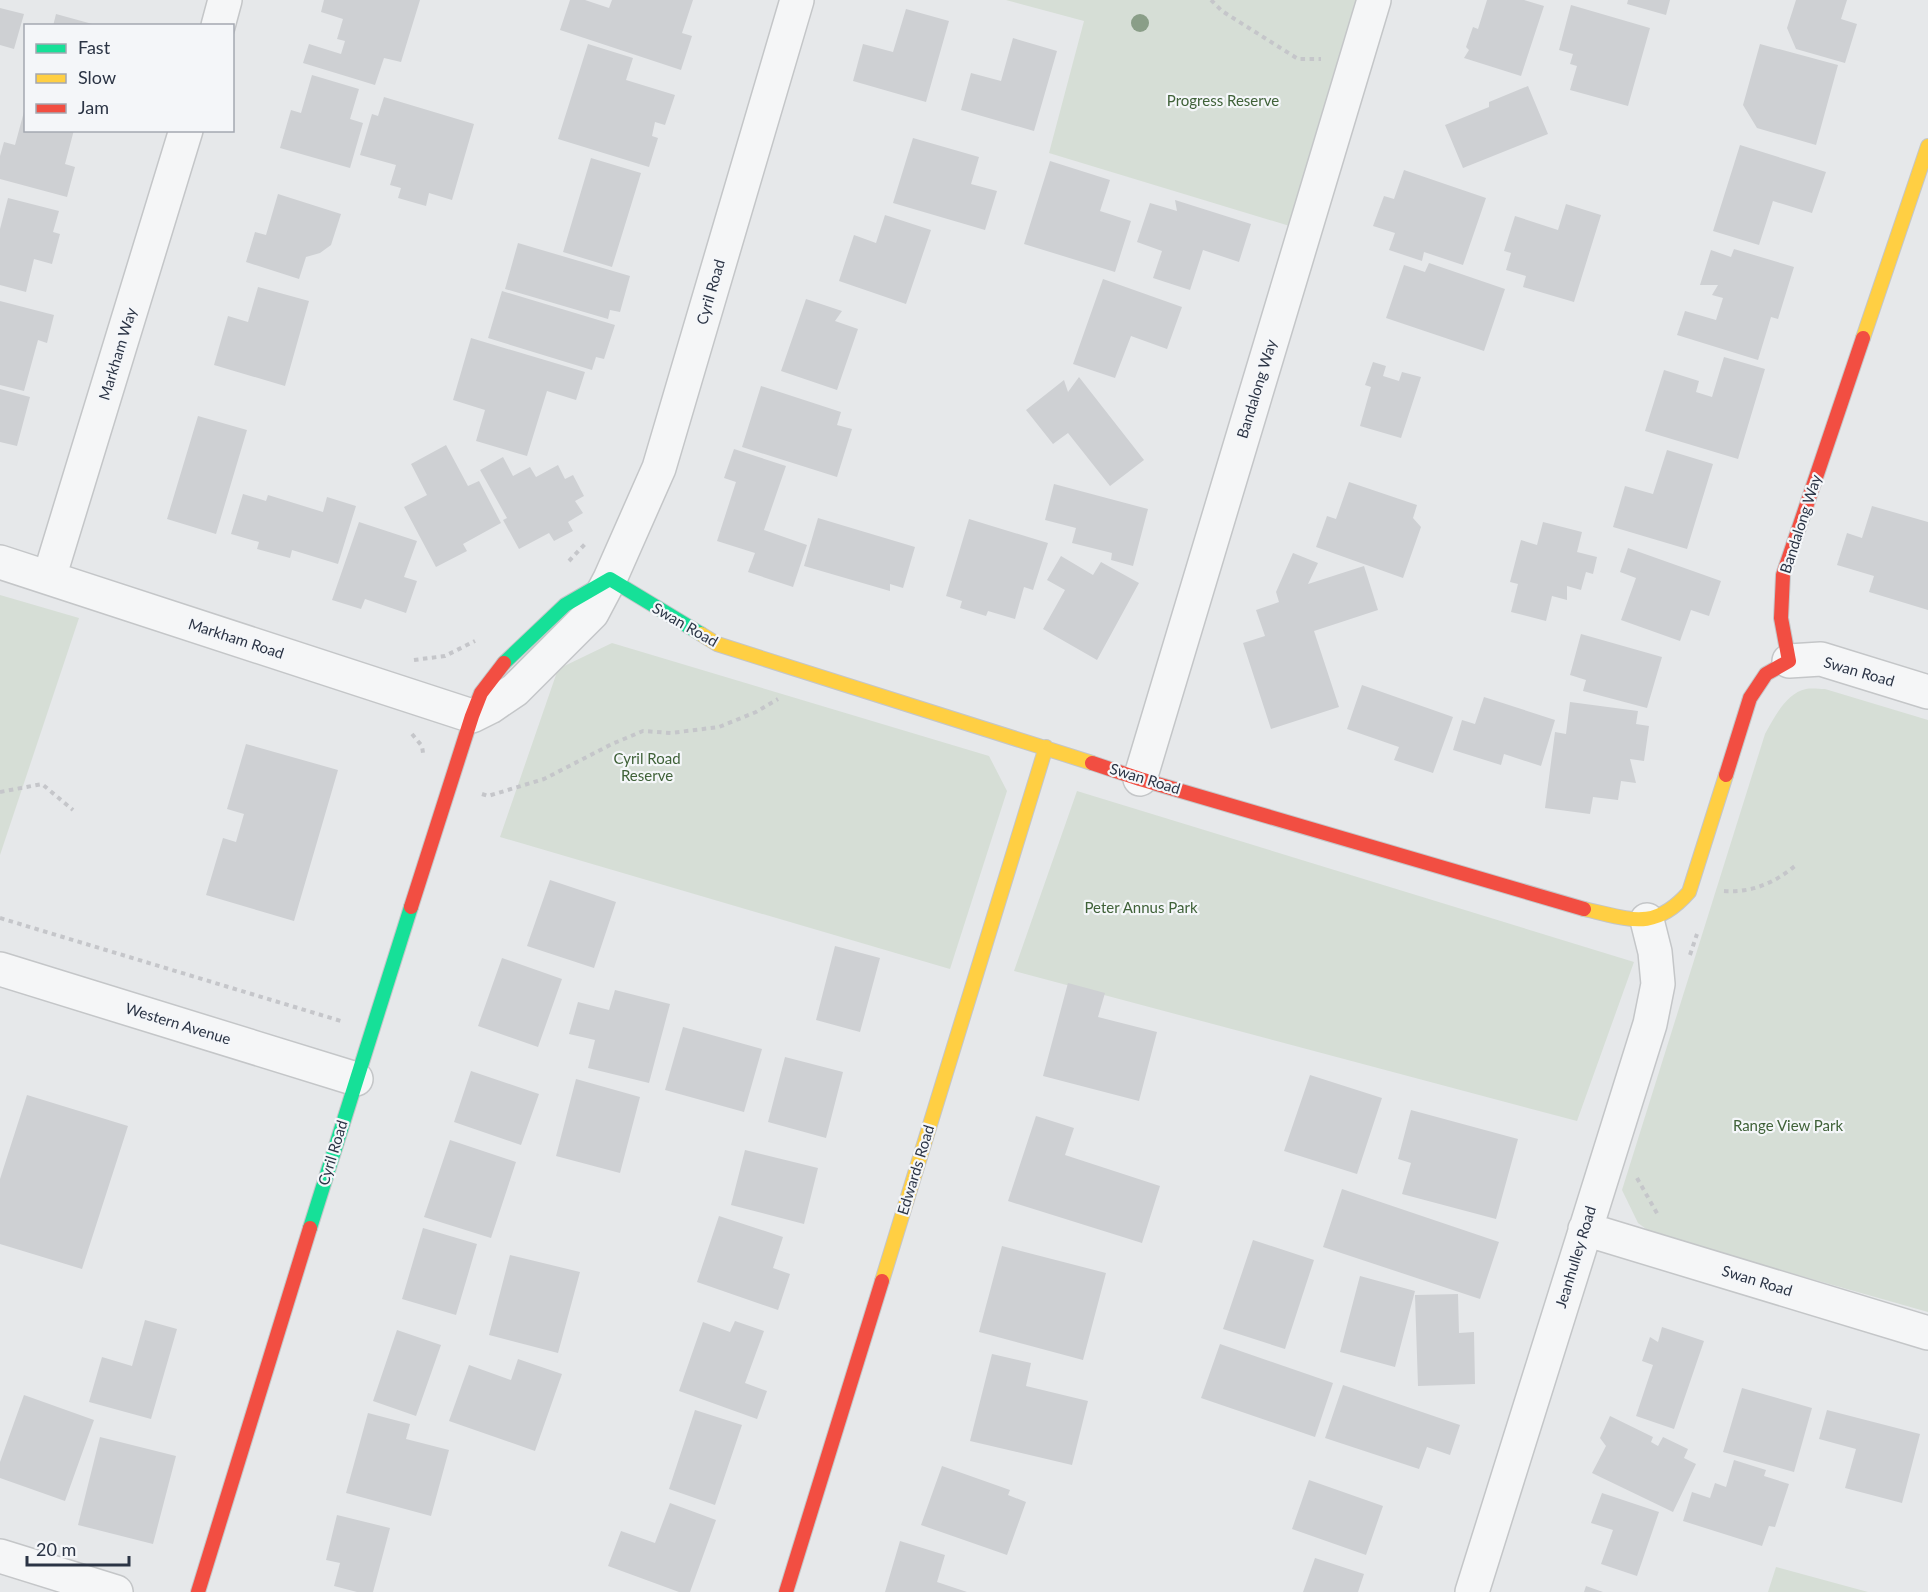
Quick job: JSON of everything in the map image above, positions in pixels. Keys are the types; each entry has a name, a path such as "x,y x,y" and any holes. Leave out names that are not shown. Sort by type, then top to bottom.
{"street":[{"path":"219,24 225,0"},
{"name":"Cyril Road","path":"198,1592 371,1030 472,716 515,690 592,613 610,579 659,468 797,0"},
{"name":"Bandalong Way","path":"1140,779 1374,0"},
{"name":"Markham Way","path":"50,578 185,132"},
{"name":"Bandalong Way","path":"1789,661 1781,618 1782,575 1928,146"},
{"name":"Markham Road","path":"0,562 472,716"},
{"name":"Swan Road","path":"610,579 717,645 1046,747 1140,779 1582,908 1647,920"},
{"name":"Swan Road","path":"1789,661 1821,659 1928,692"},
{"path":"1647,920 1665,914 1689,892 1750,698 1766,674 1789,661"},
{"name":"Edwards Road","path":"786,1592 1046,747"},
{"name":"Jeanhulley Road","path":"1472,1592 1650,1024 1658,984 1655,952 1647,920"},
{"name":"Western Avenue","path":"0,969 356,1079"},
{"name":"Swan Road","path":"1585,1228 1928,1333"},
{"path":"0,1556 116,1592"}],"path":[{"path":"1211,0 1222,11 1298,59 1324,59 1352,71"},
{"path":"568,562 590,539"},
{"path":"409,661 445,656 479,639"},
{"path":"410,730 422,746 426,769 423,778 488,796 544,779 612,744 643,731 671,734 719,727 756,712 784,695 801,671"},
{"path":"0,792 42,784 73,810"},
{"path":"1718,890 1736,892 1769,883 1796,865"},
{"path":"0,918 371,1030"}],"green space":[{"name":"Progress Reserve","path":"1006,0 1356,0 1293,227 1049,153 1084,21"},
{"path":"0,595 79,618 0,855"},
{"name":"Cyril Road Reserve","path":"612,643 989,756 1007,791 950,969 500,837 558,669"},
{"name":"Range View Park","path":"1806,689 1825,689 1928,720 1928,1312 1653,1234 1638,1223 1622,1190 1765,734 1781,707 1792,695"},
{"name":"Peter Annus Park","path":"1077,791 1634,962 1577,1121 1014,971"},
{"path":"1776,1567 1868,1592 1768,1592"}],"building":[{"path":"324,0 420,0 401,62 384,58 375,85 303,63 309,44 341,54 345,41 337,39 343,19 321,12"},
{"path":"570,0 585,0 609,8 612,0 693,0 682,33 692,36 681,70 560,30"},
{"path":"1487,0 1524,0 1544,6 1521,76 1464,58 1469,50 1466,47 1473,27 1478,29"},
{"path":"1628,0 1670,0 1666,15 1627,4"},
{"path":"1796,0 1847,0 1841,19 1857,24 1845,63 1796,49 1787,28"},
{"path":"1571,5 1650,28 1628,106 1570,90 1577,66 1570,64 1573,54 1559,50"},
{"path":"0,8 24,14 14,49 0,45"},
{"path":"906,9 949,21 926,102 853,81 863,44 893,52"},
{"path":"56,14 92,24 54,24"},
{"path":"1013,38 1057,51 1034,131 961,110 971,73 1001,81"},
{"path":"588,44 633,58 626,80 675,95 665,125 655,122 652,136 658,138 649,167 558,139"},
{"path":"1760,44 1838,65 1816,145 1757,128 1743,105"},
{"path":"312,75 359,89 350,119 363,123 350,168 280,148 291,110 301,113"},
{"path":"1528,86 1548,134 1463,168 1445,125 1489,107 1489,102"},
{"path":"384,97 474,124 452,200 429,193 426,206 398,198 401,188 390,185 396,165 360,155 372,114 378,116"},
{"path":"24,112 24,132 73,132 65,164 75,167 67,197 0,179 0,156 4,142 15,145"},
{"path":"913,138 979,157 971,184 997,191 985,230 893,203"},
{"path":"1740,145 1826,172 1812,213 1773,201 1759,245 1713,231"},
{"path":"591,158 641,173 612,267 563,252"},
{"path":"1050,161 1110,180 1100,211 1131,221 1115,272 1024,244"},
{"path":"1404,170 1486,198 1463,265 1424,252 1422,261 1389,250 1395,233 1373,226 1384,196 1394,199"},
{"path":"278,194 341,214 331,245 320,253 306,257 299,279 246,262 255,232 266,235"},
{"path":"8,198 59,211 53,232 60,234 52,264 34,259 26,292 0,285 0,229"},
{"path":"1175,200 1251,224 1239,262 1203,250 1190,290 1153,278 1162,251 1137,242 1150,203 1177,211"},
{"path":"1566,204 1601,215 1574,302 1523,287 1526,276 1506,270 1511,253 1504,251 1515,216 1558,230"},
{"path":"885,215 931,230 906,304 839,281 854,235 876,243"},
{"path":"518,243 630,276 620,312 610,310 608,319 505,289"},
{"path":"1734,249 1794,267 1778,319 1771,317 1758,360 1677,335 1685,311 1716,320 1723,298 1712,295 1718,285 1700,285 1711,250 1731,257"},
{"path":"1429,263 1505,289 1484,351 1386,318 1404,265 1425,272"},
{"path":"1103,279 1182,307 1167,349 1131,336 1115,378 1073,364"},
{"path":"258,287 309,301 285,386 214,365 228,316 248,322"},
{"path":"502,291 615,325 604,359 596,357 592,370 488,338"},
{"path":"806,299 842,311 835,321 858,329 837,390 781,371"},
{"path":"0,301 54,315 47,343 38,340 24,391 0,385"},
{"path":"471,338 585,372 576,400 547,391 527,456 476,441 485,410 453,400"},
{"path":"1724,357 1765,369 1738,459 1645,431 1664,370 1699,381 1696,392 1712,397"},
{"path":"1373,362 1386,366 1383,376 1399,381 1402,372 1421,377 1401,438 1360,426 1371,387 1365,385"},
{"path":"1079,377 1144,460 1110,486 1068,433 1053,444 1026,410 1064,380 1068,392"},
{"path":"761,386 841,412 837,425 852,429 837,477 742,447"},
{"path":"0,389 30,397 17,446 0,442"},
{"path":"198,416 247,430 216,534 167,519"},
{"path":"446,445 468,486 479,481 501,523 463,544 467,551 436,567 404,507 427,495 411,464"},
{"path":"734,449 786,466 764,530 807,545 793,587 748,572 755,553 717,541 736,482 724,478"},
{"path":"1667,450 1713,464 1687,549 1613,527 1625,486 1653,494"},
{"path":"503,457 513,476 530,467 536,477 558,465 565,479 573,475 584,496 575,501 583,513 568,522 573,531 554,541 549,533 519,549 503,520 507,518 480,470"},
{"path":"1349,482 1417,505 1413,518 1421,527 1403,578 1316,547 1327,516 1336,519"},
{"path":"1054,484 1148,509 1133,566 1111,560 1112,553 1072,543 1076,528 1045,520"},
{"path":"243,494 266,501 268,495 323,512 327,497 356,506 338,564 292,550 290,558 257,549 259,542 231,534"},
{"path":"1872,506 1928,522 1928,610 1869,592 1874,576 1837,565 1847,533 1862,538"},
{"path":"818,518 915,547 903,588 890,584 890,591 804,566"},
{"path":"969,519 1048,543 1033,590 1024,587 1015,619 988,611 986,616 960,608 962,601 946,596"},
{"path":"359,522 417,541 404,577 417,581 406,613 365,599 361,609 332,600"},
{"path":"1543,522 1582,532 1577,552 1597,557 1593,574 1586,572 1581,590 1567,586 1567,600 1552,596 1546,621 1511,612 1518,584 1510,582 1521,540 1537,545"},
{"path":"1628,548 1721,581 1709,616 1691,610 1680,641 1621,620 1636,578 1620,572"},
{"path":"1293,553 1318,563 1308,584 1364,566 1378,610 1314,631 1339,707 1271,729 1243,643 1265,636 1256,610 1279,602 1276,592"},
{"path":"1061,556 1093,575 1101,562 1139,583 1097,660 1043,629 1065,590 1047,580"},
{"path":"1581,634 1662,657 1647,708 1583,691 1586,680 1570,675"},
{"path":"1362,685 1453,717 1433,773 1394,760 1399,747 1347,729"},
{"path":"1484,697 1555,720 1541,766 1504,754 1501,765 1453,750 1462,720 1475,724"},
{"path":"1570,702 1638,711 1636,724 1649,726 1644,761 1630,759 1636,783 1621,781 1618,800 1593,797 1590,814 1545,808 1555,732 1566,734"},
{"path":"246,744 338,770 294,921 206,895 223,838 236,842 244,814 227,809"},
{"path":"550,880 616,902 594,968 527,946"},
{"path":"835,946 880,958 860,1032 816,1020"},
{"path":"502,958 562,979 538,1047 478,1026"},
{"path":"1068,983 1105,993 1098,1017 1157,1032 1139,1101 1043,1076"},
{"path":"615,990 670,1004 649,1083 588,1068 595,1040 569,1034 578,1002 609,1010"},
{"path":"683,1027 762,1049 744,1112 665,1090"},
{"path":"785,1057 843,1072 826,1138 768,1122"},
{"path":"471,1071 539,1094 521,1145 454,1122"},
{"path":"1310,1075 1382,1098 1357,1174 1284,1151"},
{"path":"576,1079 640,1097 620,1173 556,1156"},
{"path":"27,1095 128,1126 82,1269 0,1244 0,1179"},
{"path":"1411,1110 1518,1139 1496,1219 1402,1194 1411,1163 1398,1159"},
{"path":"1036,1116 1074,1128 1065,1155 1160,1186 1142,1243 1008,1201"},
{"path":"450,1140 516,1162 491,1238 424,1217"},
{"path":"745,1150 818,1168 804,1224 731,1205"},
{"path":"1342,1189 1499,1242 1480,1299 1323,1247"},
{"path":"719,1216 783,1237 773,1268 790,1274 778,1310 697,1282"},
{"path":"423,1228 477,1244 456,1315 402,1299"},
{"path":"1253,1240 1314,1260 1285,1349 1223,1329"},
{"path":"1002,1246 1106,1273 1083,1360 979,1332"},
{"path":"510,1255 580,1272 558,1353 489,1335"},
{"path":"1360,1276 1415,1291 1395,1367 1340,1352"},
{"path":"1458,1294 1459,1333 1474,1332 1475,1384 1418,1386 1415,1295"},
{"path":"145,1320 177,1329 151,1419 89,1402 102,1357 132,1366"},
{"path":"735,1321 764,1331 745,1383 767,1391 757,1419 679,1391 703,1322 730,1332"},
{"path":"1662,1327 1704,1341 1674,1429 1636,1416 1653,1365 1642,1361 1650,1337 1658,1342"},
{"path":"397,1330 441,1345 416,1416 373,1401"},
{"path":"1220,1344 1333,1383 1315,1437 1201,1398"},
{"path":"992,1354 1031,1363 1026,1386 1088,1401 1072,1465 970,1441"},
{"path":"518,1359 562,1374 535,1451 449,1421 469,1365 511,1380"},
{"path":"1343,1385 1460,1425 1450,1455 1427,1447 1419,1469 1325,1438"},
{"path":"1742,1388 1812,1408 1794,1472 1723,1452"},
{"path":"24,1395 94,1420 65,1501 0,1478 0,1462"},
{"path":"695,1410 742,1425 715,1505 669,1489"},
{"path":"1827,1410 1920,1434 1902,1503 1845,1488 1856,1449 1819,1439"},
{"path":"368,1413 410,1424 406,1439 449,1450 431,1516 346,1493"},
{"path":"1610,1416 1653,1437 1651,1442 1658,1446 1663,1437 1688,1449 1684,1458 1696,1464 1673,1512 1592,1473 1606,1446 1600,1438"},
{"path":"100,1437 176,1456 153,1544 78,1525"},
{"path":"1734,1460 1766,1470 1764,1476 1789,1484 1775,1527 1769,1526 1762,1546 1683,1521 1692,1492 1710,1498 1715,1483 1726,1487"},
{"path":"942,1466 1010,1490 1008,1495 1026,1502 1007,1555 921,1525"},
{"path":"1309,1480 1383,1506 1366,1555 1292,1529"},
{"path":"1602,1493 1659,1512 1637,1576 1601,1564 1613,1530 1591,1523"},
{"path":"670,1503 716,1520 690,1592 679,1592 608,1566 621,1531 655,1543"},
{"path":"337,1515 390,1528 373,1592 357,1592 334,1586 340,1563 326,1560"},
{"path":"900,1541 945,1555 937,1582 967,1592 885,1592"},
{"path":"1315,1558 1364,1574 1358,1592 1303,1592"},
{"path":"1586,1586 1603,1592 1584,1592"}],"traffic: fast":[{"path":"504,663 565,605 610,579 701,634"},
{"path":"310,1228 411,907"}],"traffic: slow":[{"path":"1863,338 1928,146"},
{"path":"701,634 717,644 1092,763"},
{"path":"882,1281 1046,747"},
{"path":"1584,909 1628,919 1641,919 1653,918 1676,905 1689,892 1726,775"}],"traffic: jam":[{"path":"1726,775 1750,698 1766,674 1789,661 1781,618 1783,575 1863,338"},
{"path":"411,907 472,716 481,693 504,663"},
{"path":"1092,763 1584,909"},
{"path":"198,1592 310,1228"},
{"path":"786,1592 882,1281"}]}
